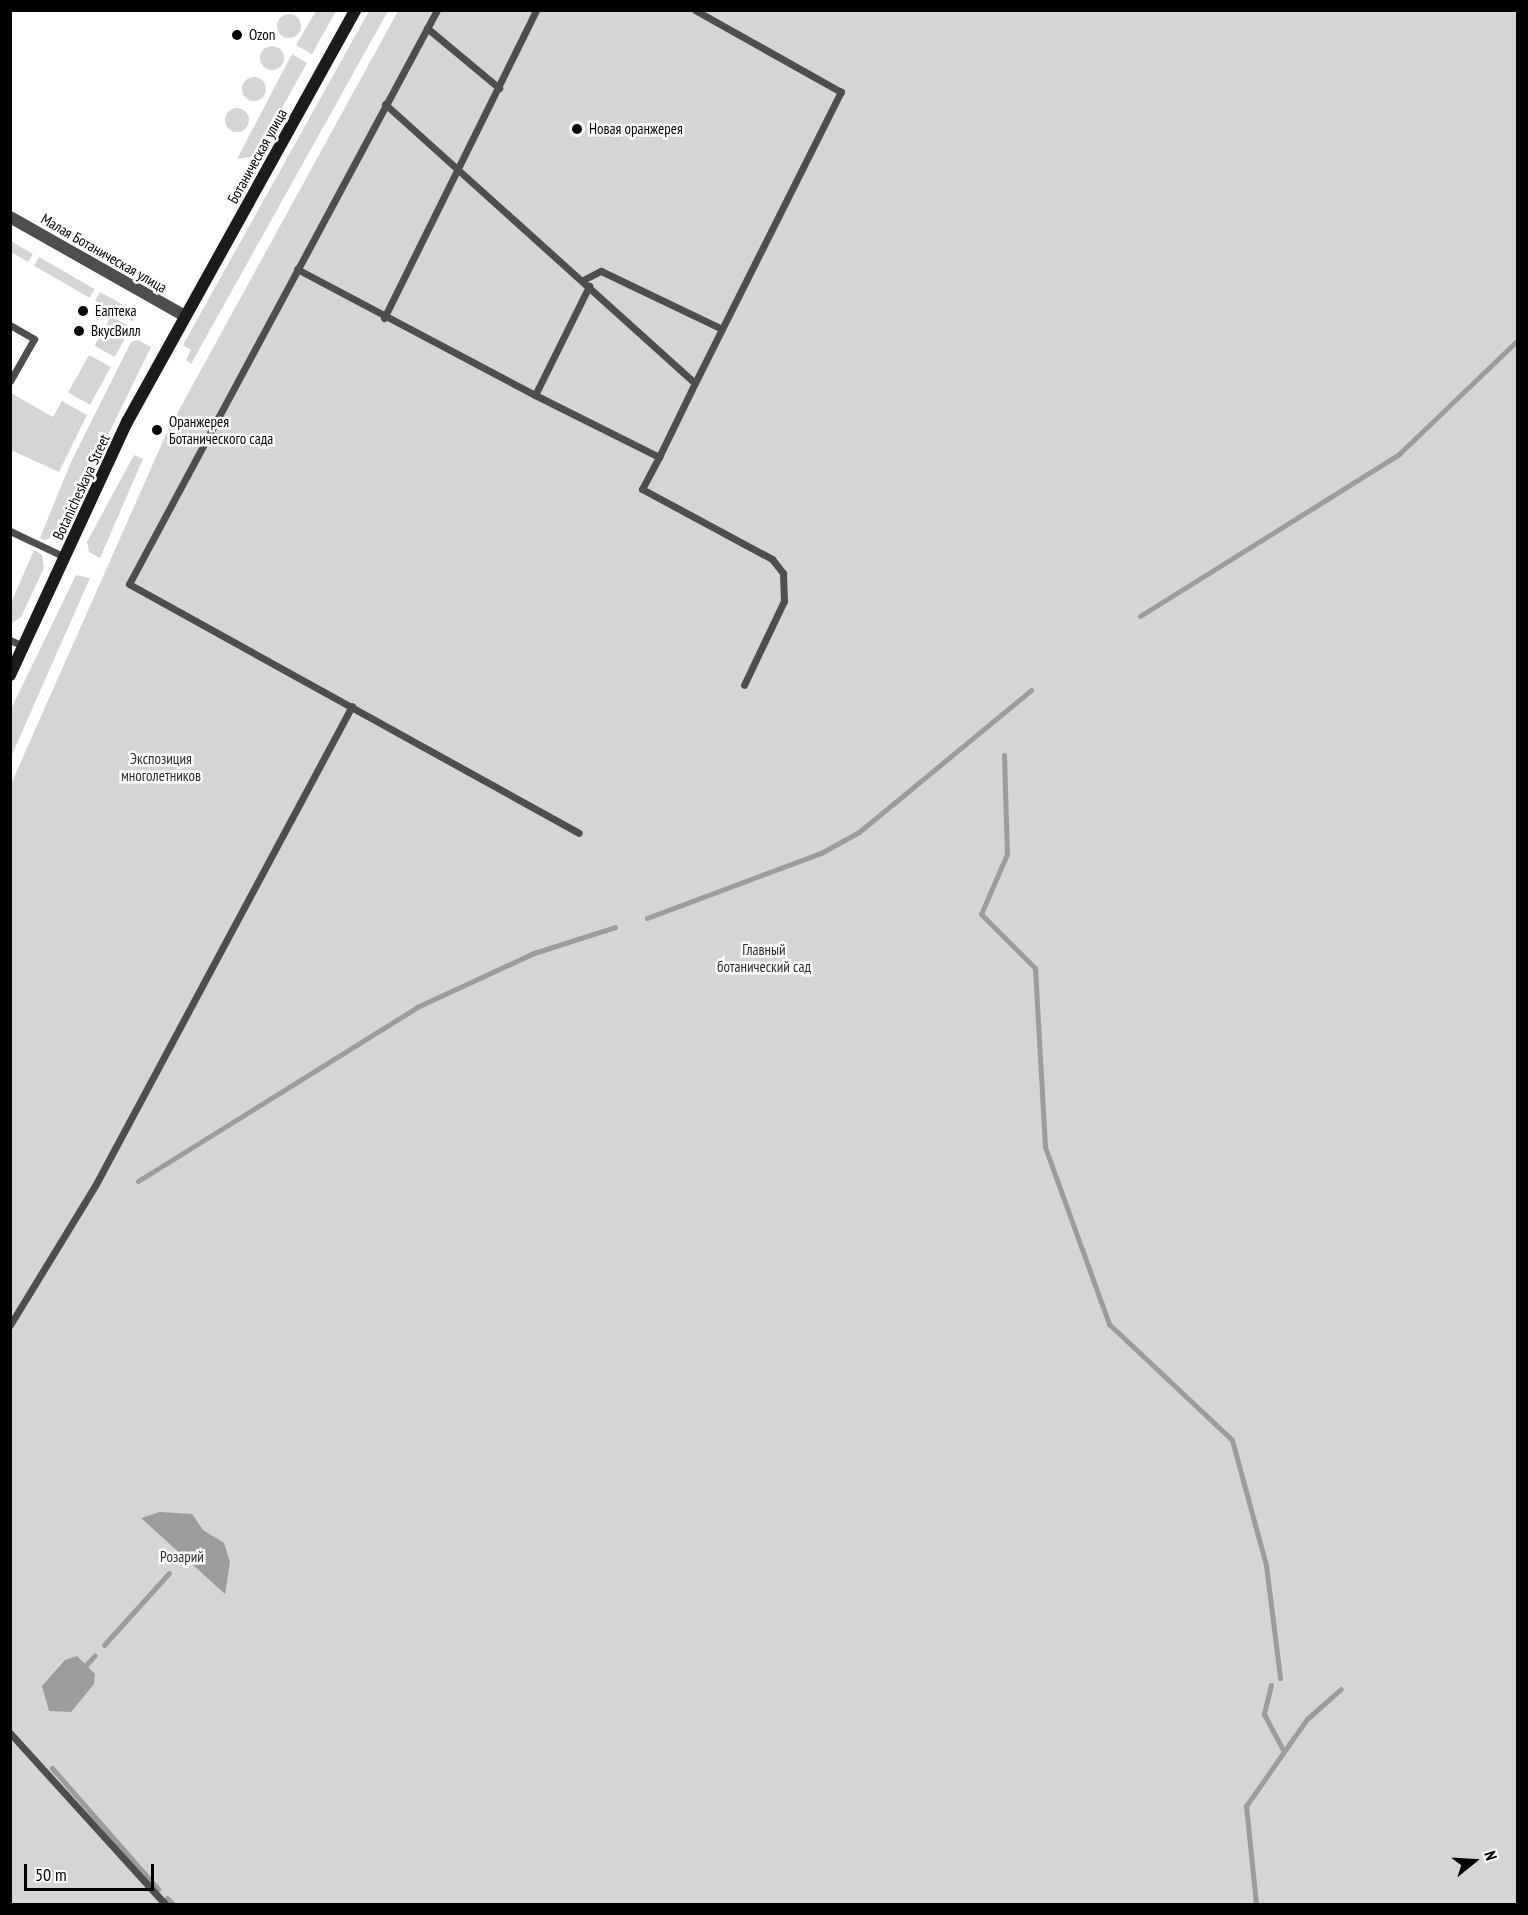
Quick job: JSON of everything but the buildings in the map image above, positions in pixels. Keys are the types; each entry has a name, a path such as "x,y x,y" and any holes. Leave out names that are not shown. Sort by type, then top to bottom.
{"main road":[{"name":"Ботаническая улица","path":"183,315 355,10"},
{"name":"Botanicheskaya Street","path":"10,675 65,556 183,315"}],"street":[{"name":"Малая Ботаническая улица","path":"11,220 183,315"}],"lane":[{"path":"437,10 129,584 579,833"},
{"path":"384,318 461,171 536,10"},
{"path":"695,10 841,92 642,489 772,559 783,573 784,601 744,685"},
{"path":"427,28 499,88"},
{"path":"385,104 695,383"},
{"path":"297,269 384,318 659,457"},
{"path":"583,280 601,271 722,329"},
{"path":"535,394 589,286"},
{"path":"10,326 34,339 10,381"},
{"path":"10,531 65,556"},
{"path":"10,640 23,646"},
{"path":"10,1325 96,1184 352,706"},
{"path":"10,1733 165,1905"}],"green space":[{"path":"316,11 336,11 312,54 296,45"},
{"path":"369,11 388,11 191,364 186,360 191,350 183,345"},
{"name":"Главный ботанический сад","path":"398,11 1517,11 1517,1904 11,1904 11,784 168,430"},
{"path":"289,14 297,18 301,26 297,34 289,38 281,34 277,26 281,18"},
{"path":"272,46 277,47 283,53 283,63 277,69 272,70 267,69 261,63 260,58 261,53 267,47"},
{"path":"292,54 307,63 255,156 237,159"},
{"path":"254,77 259,78 265,84 265,94 259,100 254,101 249,100 243,94 242,89 243,84 249,78"},
{"path":"237,108 246,111 249,120 246,129 237,132 228,129 225,120 228,111"},
{"path":"11,241 33,254 28,262 11,252"},
{"path":"39,257 94,289 89,298 34,266"},
{"path":"100,292 138,313 133,322 95,301"},
{"path":"111,316 131,327 115,357 95,346"},
{"path":"138,340 151,347 60,533 45,540 40,538 71,462 131,342"},
{"path":"89,355 111,367 90,405 68,393"},
{"path":"11,393 53,417 62,401 87,415 59,472 11,450"},
{"path":"134,455 143,459 100,558 89,552 87,542"},
{"path":"34,550 42,555 44,568 21,617 11,624 11,603"},
{"path":"76,575 90,578 11,757 11,709"}],"shaded area":[{"path":"160,1512 192,1514 203,1530 224,1543 230,1562 225,1594 141,1518"},
{"path":"77,1656 95,1674 94,1684 71,1712 49,1711 42,1686 65,1660"}],"waterway":[{"path":"1140,616 1399,454 1518,340"},
{"path":"647,918 821,853 859,832 1031,690"},
{"path":"1004,755 1007,854 981,914 1035,968 1045,1147 1109,1324 1232,1440 1266,1565 1280,1678"},
{"path":"138,1181 417,1007 534,953 615,927"},
{"path":"104,1645 169,1573"},
{"path":"86,1665 95,1655"},
{"path":"1271,1685 1264,1714 1283,1749"},
{"path":"1256,1904 1246,1806 1307,1719 1341,1689"},
{"path":"52,1768 158,1889"},
{"path":"167,1898 173,1904"}],"place":[{"name":"Ozon","path":"237,35"},
{"name":"Новая оранжерея","path":"577,129"},
{"name":"Еаптека","path":"83,311"},
{"name":"ВкусВилл","path":"79,331"},
{"name":"Оранжерея Ботанического сада","path":"157,430"}],"park label":[{"name":"Экспозиция многолетников","path":"161,766"},
{"name":"Розарий","path":"182,1557"}]}
